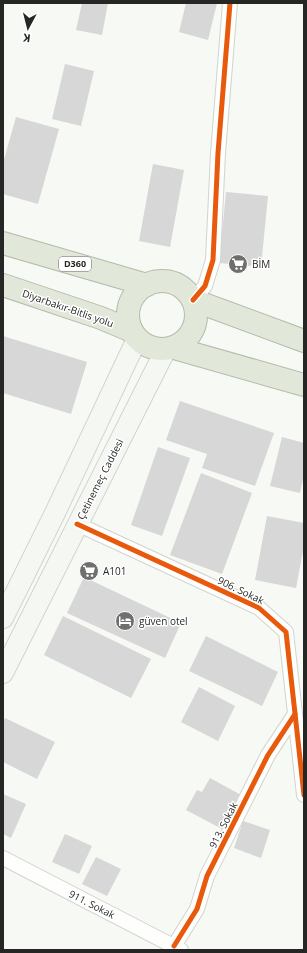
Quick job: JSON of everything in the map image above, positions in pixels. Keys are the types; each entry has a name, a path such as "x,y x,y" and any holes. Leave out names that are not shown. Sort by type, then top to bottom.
{"highway":[{"name":"D360","path":"3,242 146,285"},
{"path":"158,281 170,282 181,286 190,294 193,300 197,316 195,328 189,337 181,344 170,348 160,350 150,347 135,335 129,323 128,312 131,302 137,292 146,285 158,281"},
{"name":"Diyarbakır-Bitlis yolu","path":"3,285 101,318 135,335"},
{"path":"193,300 304,341"},
{"path":"170,348 304,385"}],"main road":[{"path":"3,618 55,513 135,335"},
{"name":"Çetinemeç Caddesi","path":"3,673 77,524 170,348"}],"street":[{"path":"193,300 205,286 212,260 218,153 230,3"},
{"name":"906. Sokak","path":"77,524 259,608 286,632 298,696 295,714 304,795"},
{"name":"913. Sokak","path":"177,948 197,909 207,876 268,755 295,714"},
{"name":"911. Sokak","path":"3,858 177,948"}],"building":[{"path":"82,3 108,3 102,35 76,30"},
{"path":"186,3 217,3 208,40 179,32"},
{"path":"65,64 94,71 81,126 52,119"},
{"path":"16,117 59,129 38,204 3,194 3,163"},
{"path":"153,164 184,170 170,247 139,241"},
{"path":"226,192 268,196 261,267 219,263"},
{"path":"3,336 87,362 71,414 3,393"},
{"path":"180,401 274,433 255,486 202,468 207,454 166,440"},
{"path":"282,437 304,443 304,475 300,493 270,486"},
{"path":"158,447 190,458 162,536 131,525"},
{"path":"201,473 252,493 222,574 170,555"},
{"path":"267,516 304,523 304,546 296,588 255,580"},
{"path":"84,577 181,623 165,658 67,613"},
{"path":"63,616 151,659 131,698 44,655"},
{"path":"206,636 278,672 262,706 189,671"},
{"path":"199,687 235,706 218,741 181,722"},
{"path":"5,718 55,742 37,779 3,762 3,722"},
{"path":"210,778 241,795 222,829 186,810 197,790 202,792"},
{"path":"3,794 26,804 11,838 3,834"},
{"path":"243,821 270,830 261,858 234,848"},
{"path":"65,834 92,846 79,874 52,862"},
{"path":"96,857 121,869 107,896 82,884"}],"cycle path":[{"path":"193,300 205,286 213,260 218,153 230,3"},
{"path":"77,524 259,608 286,632 304,795"},
{"path":"174,946 197,909 207,876 268,755 295,714"}],"place":[{"name":"BİM","path":"238,264"},
{"name":"A101","path":"89,571"},
{"name":"güven otel","path":"125,621"}]}
